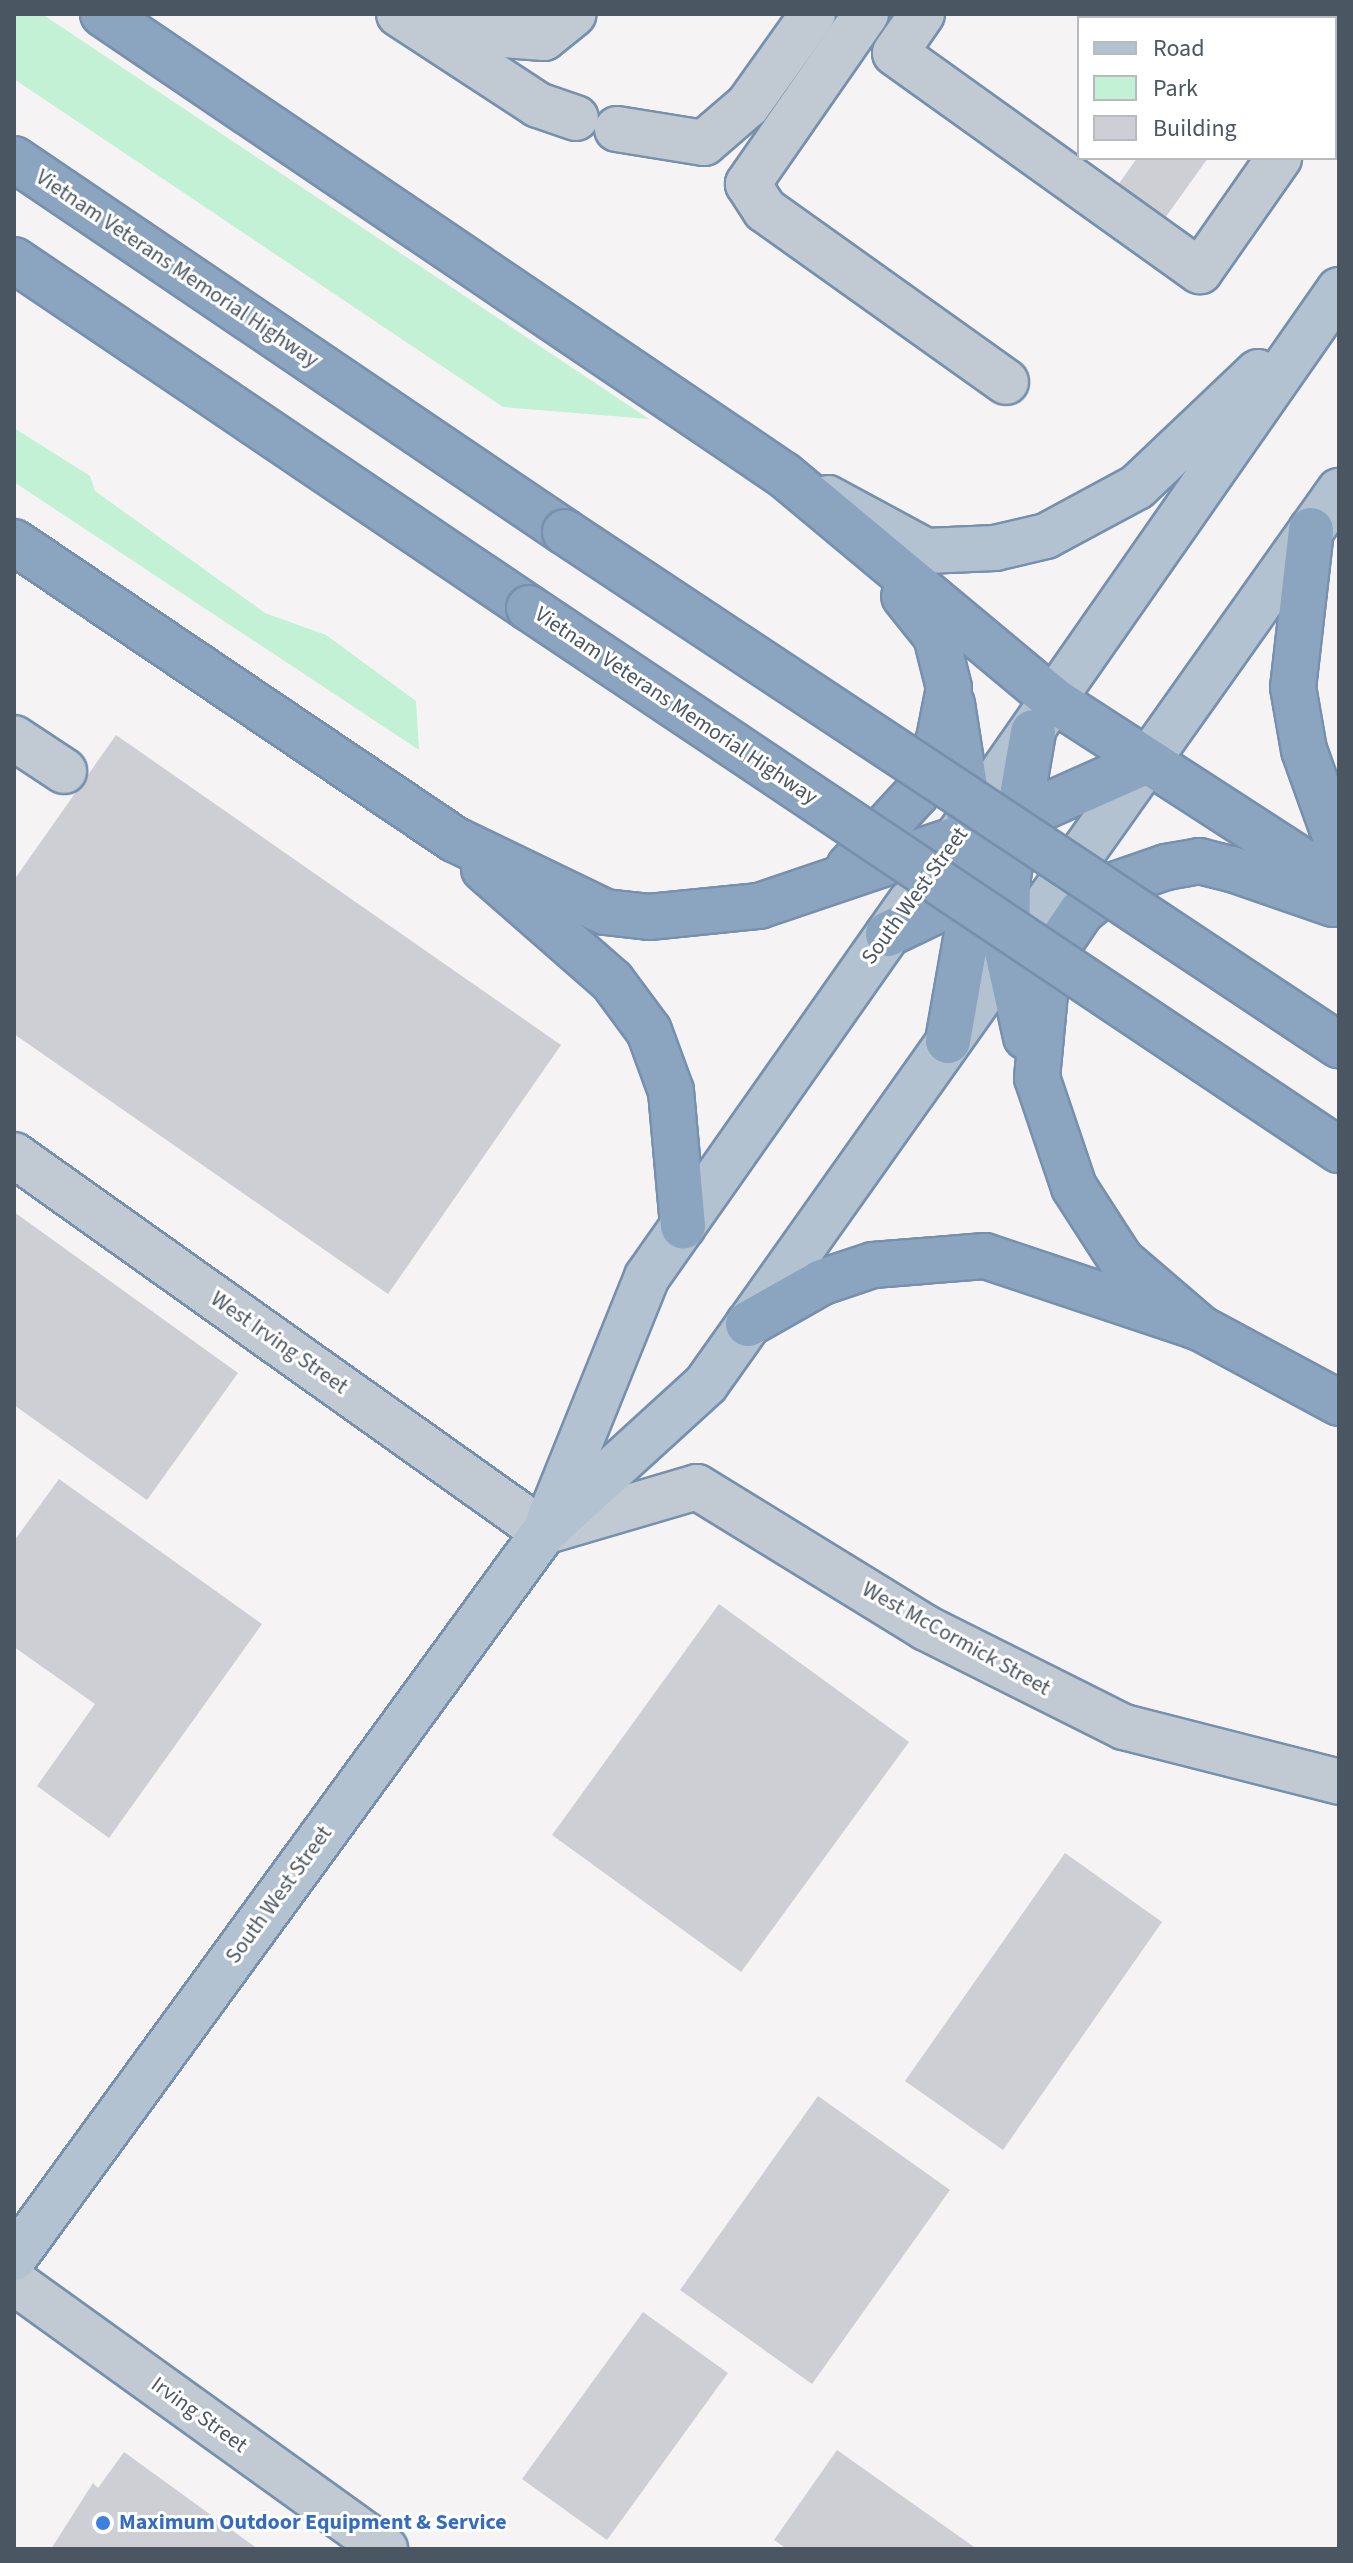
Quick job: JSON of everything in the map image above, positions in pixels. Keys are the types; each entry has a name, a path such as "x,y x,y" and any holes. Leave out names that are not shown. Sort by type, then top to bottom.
{"highway":[{"path":"103,14 132,26 784,475 853,530 1044,717 1145,762 1339,885"},
{"name":"Vietnam Veterans Memorial Highway","path":"14,159 565,532 1339,1045"},
{"name":"Vietnam Veterans Memorial Highway","path":"14,260 1339,1150"},
{"path":"853,530 936,636 949,688 968,830 992,884 1037,1078 1090,1215 1121,1260 1200,1328"},
{"path":"1311,530 1293,687 1304,750 1339,848"},
{"path":"14,542 454,839 612,981 649,1031 671,1091 683,1226"},
{"path":"837,880 917,793 939,739 949,688"},
{"path":"948,1041 992,884 1019,818 1044,717"},
{"path":"454,839 605,912 649,917 759,906 968,830 1019,818 1145,762"},
{"path":"1037,1078 1038,1004 1063,936 1114,885 1199,861"},
{"path":"888,934 992,884 1072,866 1199,861 1339,906"},
{"path":"748,1324 822,1282 873,1265 985,1256 1200,1328 1339,1403"}],"main road":[{"path":"784,475 926,551 995,548 1046,536 1137,487 1333,298"},
{"name":"South West Street","path":"544,1532 647,1277 888,934 968,830 1333,298"},
{"name":"South West Street","path":"14,2258 544,1532 706,1384 948,1041 1007,951 1072,866 1339,491"}],"street":[{"path":"399,14 538,105 576,118"},
{"path":"451,14 477,33 544,38 574,14"},
{"path":"617,129 704,143 748,105 813,14"},
{"path":"866,14 748,184 765,210 1006,382"},
{"path":"922,14 895,53 1200,271 1278,160"},
{"path":"14,738 64,771"},
{"name":"West Irving Street","path":"14,1155 544,1532"},
{"name":"West McCormick Street","path":"544,1532 697,1487 926,1628 1124,1727 1339,1782"},
{"name":"Irving Street","path":"14,2282 385,2549"}],"green space":[{"path":"14,14 42,14 649,419 503,407 14,79"},
{"path":"14,428 90,476 95,491 265,613 326,635 416,701 419,750 14,482"}],"building":[{"path":"1136,160 1207,160 1165,218 1118,185"},
{"path":"116,735 561,1045 388,1294 14,1034 14,880"},
{"path":"14,1212 238,1373 147,1500 14,1405"},
{"path":"59,1479 262,1624 109,1838 37,1786 95,1704 14,1647 14,1541"},
{"path":"719,1604 909,1742 741,1972 552,1835"},
{"path":"1065,1853 1162,1922 1003,2150 905,2081"},
{"path":"818,2096 950,2190 812,2384 680,2290"},
{"path":"643,2312 728,2373 607,2540 522,2479"},
{"path":"837,2450 977,2549 787,2549 774,2540"},
{"path":"124,2452 258,2549 51,2549 93,2483 98,2488"}],"place":[{"name":"Maximum Outdoor Equipment & Service","path":"103,2523"}]}
